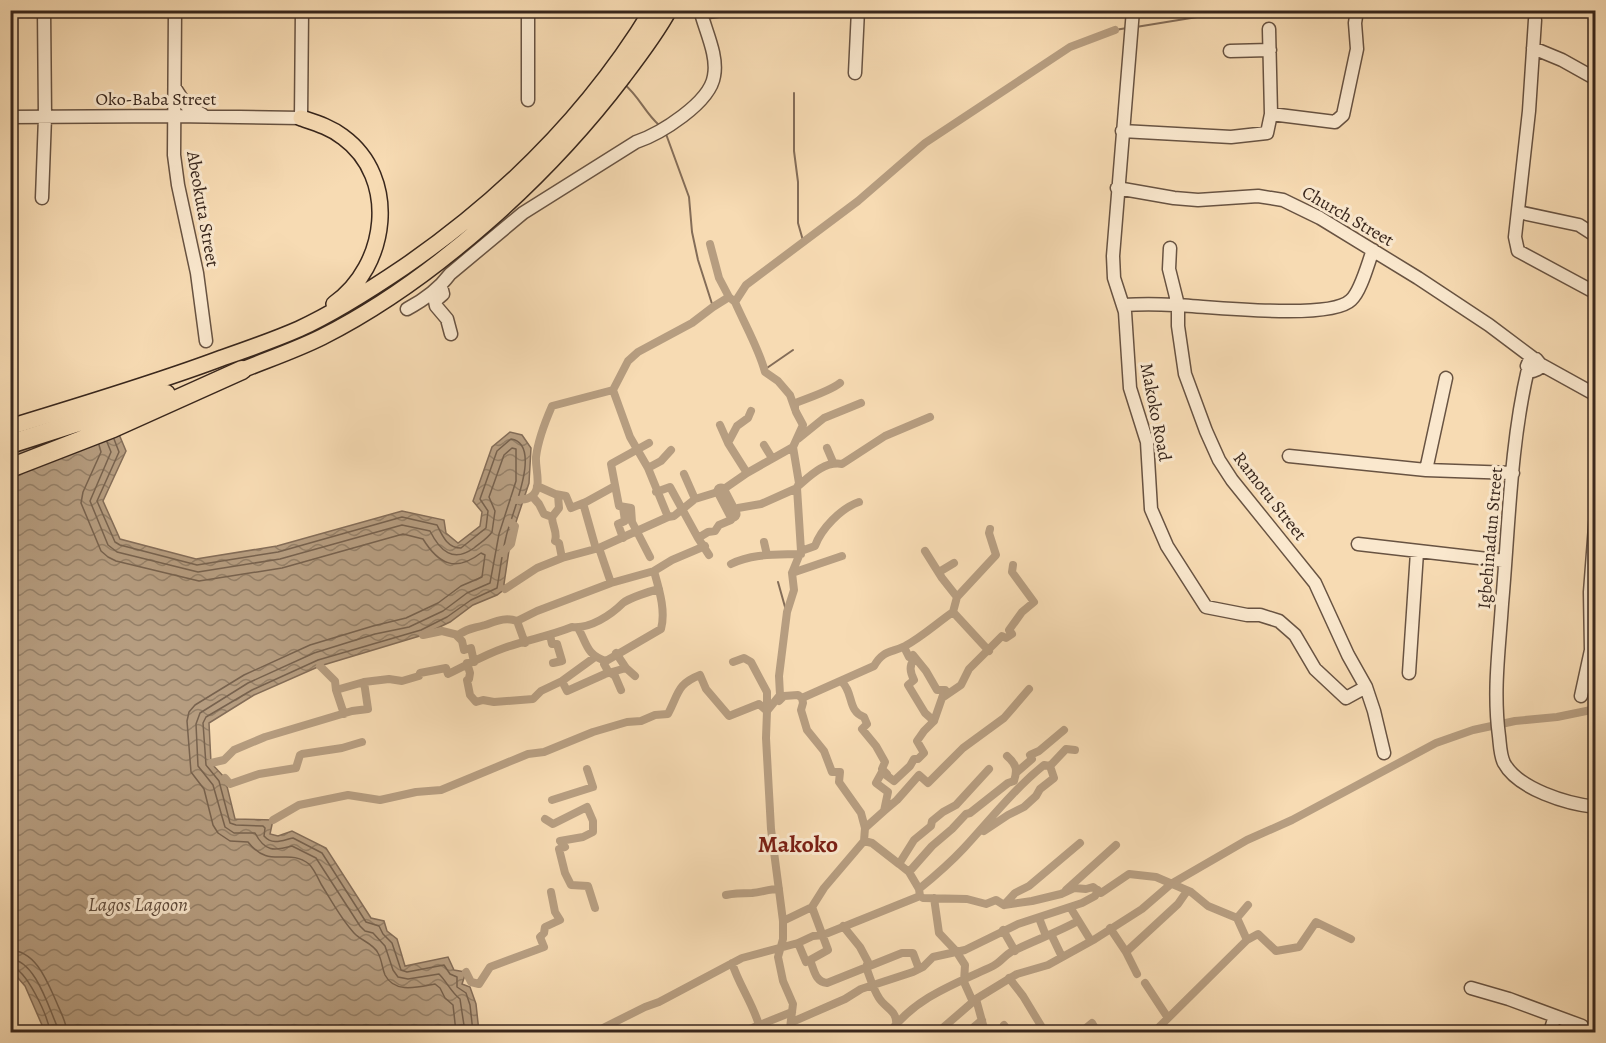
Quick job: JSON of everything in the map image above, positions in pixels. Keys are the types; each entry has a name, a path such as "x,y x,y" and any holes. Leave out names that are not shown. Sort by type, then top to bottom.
{"highway":[{"path":"10,444 242,370"},
{"path":"10,468 113,428 242,370"}],"main road":[{"path":"638,46 652,10"},
{"path":"242,370 284,354 355,318 447,254 508,202 558,153 638,46 669,10"},
{"path":"10,427 133,389 276,338 299,329 359,297 469,220 517,178 592,106"},
{"path":"299,329 339,300 357,282 373,254 381,222 378,189 363,158 344,137 322,124 301,118"}],"street":[{"path":"42,198 45,117 44,10"},
{"name":"Abeokuta Street","path":"176,10 174,155 178,185 197,273 206,340"},
{"path":"301,118 302,10"},
{"path":"528,10 528,100"},
{"path":"407,309 441,286 450,274 523,213 622,150 668,128 700,100 708,91 714,77 714,59 699,12 722,10"},
{"path":"800,10 823,10"},
{"path":"855,73 858,10"},
{"name":"Makoko Road","path":"1134,10 1113,256 1114,278 1124,305 1130,388 1147,442 1151,509 1167,546 1206,607 1247,615 1260,615 1279,621 1294,635 1316,669 1346,698 1366,687"},
{"path":"1271,114 1335,123 1343,116 1357,49 1355,22 1357,10"},
{"path":"1535,20 1515,237 1518,251 1596,293"},
{"path":"1122,131 1231,137 1266,133 1271,114 1269,29"},
{"path":"1533,48 1562,60 1596,79"},
{"path":"1230,51 1270,50"},
{"path":"174,87 186,105 205,117"},
{"name":"Oko-Baba Street","path":"10,117 301,118"},
{"name":"Church Street","path":"1117,188 1198,200 1271,196 1283,200 1320,218 1373,250 1489,325 1534,364 1594,391"},
{"path":"1518,212 1579,225 1596,236"},
{"name":"Ramotu Street","path":"1170,248 1169,269 1178,305 1180,344 1185,374 1193,400 1218,460 1247,500 1315,583 1348,655 1366,687 1384,753"},
{"path":"1124,305 1178,305 1197,308 1291,311 1334,309 1352,300 1373,250"},
{"path":"441,286 443,294 435,301 436,306 447,319 452,334"},
{"name":"Igbehinadun Street","path":"1534,364 1522,395 1512,472 1495,710 1499,739 1503,761 1519,780 1530,787 1580,805 1596,807"},
{"path":"1426,470 1446,378"},
{"path":"1289,456 1426,470 1512,472"},
{"path":"1581,696 1593,650 1590,592 1596,513"},
{"path":"1358,544 1505,561"},
{"path":"1409,673 1417,552"},
{"path":"1471,988 1509,999 1582,1026"},
{"path":"1550,1032 1555,1016"}],"water":[{"name":"Lagos Lagoon","path":"103,396 126,451 103,501 120,539 196,559 277,546 402,511 444,520 446,533 458,543 480,526 482,512 473,501 492,447 510,432 522,435 531,448 529,483 511,537 505,589 473,605 450,622 423,635 320,666 254,695 209,723 211,763 225,778 235,819 273,820 270,834 278,836 292,831 326,848 371,918 384,921 387,931 397,939 405,966 448,957 454,970 466,972 462,984 470,987 476,1004 479,1032 45,1032 25,986 11,970 10,421"}],"waterway":[{"path":"1136,27 1240,10"},
{"path":"1115,30 1127,28"},
{"path":"515,500 529,498 536,491 537,451 552,406 613,390 628,361 638,352 692,323 729,297 735,302 746,285 858,201 925,143 1070,47 1115,30"},
{"path":"624,84 659,125"},
{"path":"794,93 798,223 804,244"},
{"path":"666,134 689,197 692,232 698,260 713,307"},
{"path":"710,244 719,278 729,297"},
{"path":"735,302 756,346 765,372 778,381 790,395 803,425 793,447 799,483 797,488 801,551 792,573 794,590 787,612 779,676 780,695 767,711 766,738 771,829 783,921 783,939 778,957 783,981 793,1004 790,1028 793,1032"},
{"path":"764,370 793,350"},
{"path":"795,409 795,403 840,383"},
{"path":"613,390 630,437 648,468 668,517"},
{"path":"798,439 824,418 861,403"},
{"path":"747,473 728,443 737,426 748,418 751,411"},
{"path":"797,487 823,467 842,464 885,436 930,417"},
{"path":"720,425 728,443"},
{"path":"649,443 611,464 619,506 631,508 632,522 650,557"},
{"path":"764,445 772,458"},
{"path":"505,589 537,568 562,558 599,548 674,516 695,499 721,491 747,473 793,447"},
{"path":"827,448 833,462"},
{"path":"648,468 661,461 671,450"},
{"path":"684,474 695,499"},
{"path":"537,486 566,496 571,508 615,486"},
{"path":"656,492 670,487 698,538"},
{"path":"709,555 698,538 715,531 719,525 731,520 738,508 761,504 797,488"},
{"path":"721,491 733,514"},
{"path":"552,517 559,508 558,495"},
{"path":"532,496 544,514 552,517 555,541 559,543 562,558"},
{"path":"801,551 815,546 832,520 845,509 859,502"},
{"path":"583,503 596,549"},
{"path":"623,507 625,521 618,524 623,538"},
{"path":"502,553 511,544 515,526 509,522"},
{"path":"953,612 957,597 996,555 989,533 990,529"},
{"path":"764,542 767,555"},
{"path":"423,635 442,631 458,635 468,629 501,620 517,621 611,583 654,571 672,560 705,546"},
{"path":"599,548 611,583"},
{"path":"925,551 957,597"},
{"path":"731,564 756,556 801,554"},
{"path":"792,573 842,556"},
{"path":"939,572 954,563"},
{"path":"783,921 812,907 824,888 864,841 865,828 884,811 888,792 876,783 882,772 894,781 914,759 918,759 924,753 917,741 934,721 942,698 961,685 969,669 1002,636 1006,638 1012,634 1009,630 1022,612 1034,602 1012,572 1013,565"},
{"path":"606,661 661,629 662,607 654,571"},
{"path":"778,582 787,614"},
{"path":"336,690 364,682 389,679 402,681 419,676 420,673 446,668 448,674 504,648 572,627 586,626 606,616 626,601 659,589"},
{"path":"779,701 784,696 798,695 802,698 874,666 884,654 911,642 953,612 989,651"},
{"path":"517,621 525,643"},
{"path":"578,628 591,652 606,661 604,664 615,676 621,690"},
{"path":"456,635 462,641 464,650 471,648 474,662"},
{"path":"550,635 552,644 557,644 562,661 553,663"},
{"path":"904,647 909,657 914,659 911,664 914,680 908,685 925,713 934,721"},
{"path":"616,653 626,668 635,676"},
{"path":"913,655 937,690 945,690 942,698"},
{"path":"467,663 470,673 467,680 470,695 476,702 483,700 494,702 533,699 541,691 562,681 595,657"},
{"path":"733,662 744,658 751,662 767,692 767,710"},
{"path":"320,666 335,681 344,714"},
{"path":"562,681 567,691 605,674 626,668"},
{"path":"273,820 299,805 348,795 380,800 416,792 441,790 528,754 544,752 593,732 627,722 641,721 655,715 668,714 683,686 692,678 700,675 706,689 729,716 759,704 767,711"},
{"path":"841,681 848,690 855,710 864,717 867,724 862,729 885,762 882,769 887,774"},
{"path":"211,763 224,760 234,750 265,737 352,711 368,709 364,682"},
{"path":"884,811 919,775 928,783 963,748 1004,718 1029,689"},
{"path":"802,698 801,710 807,730 824,751 832,772 840,772 839,782 861,813 865,828"},
{"path":"985,1032 976,999 1017,974 1048,965 1095,939 1142,909 1171,884 1247,840 1292,820 1436,743 1473,730 1515,721 1557,717 1596,709"},
{"path":"1017,772 1032,759 1030,755 1039,751 1064,730"},
{"path":"225,778 230,784 259,774 296,768 302,754 342,748 362,742"},
{"path":"920,896 919,889 959,854 1022,785 1044,765 1050,766 1066,749 1075,750"},
{"path":"919,889 909,872 932,846 966,814 1014,781 1015,767 1007,756"},
{"path":"984,831 1024,807 1036,796 1040,789 1054,778 1050,766"},
{"path":"552,800 593,787 587,769"},
{"path":"909,872 899,864 914,840 931,826 932,821 956,805 989,769"},
{"path":"545,819 553,824 587,807 593,821 593,832 583,837 560,841 565,847 559,849 565,873 571,885 588,886 595,908"},
{"path":"864,841 872,843 899,864"},
{"path":"1004,905 1015,893 1029,886 1080,843"},
{"path":"1066,890 1116,845"},
{"path":"595,1032 659,1002 742,958 823,935 920,896 923,898 967,899 986,904 996,900 1004,905 1061,894 1074,888 1093,887 1101,893 1129,874 1156,877 1191,892 1208,906 1237,918"},
{"path":"726,895 779,889"},
{"path":"792,1022 845,999 861,989 913,972 923,967 933,957 965,950 1018,924 1082,903 1095,896 1098,890"},
{"path":"1126,952 1178,904 1187,891"},
{"path":"466,972 471,982 479,984 490,967 544,947 540,937 545,927 560,920 555,912 551,892"},
{"path":"934,898 939,933 956,951 965,965 964,982 973,1002"},
{"path":"1154,1032 1247,940 1237,918 1248,905"},
{"path":"810,960 828,950 812,907"},
{"path":"1070,907 1091,941"},
{"path":"1039,918 1046,936"},
{"path":"890,1032 900,1020 924,1000 993,966 1011,952 1078,921"},
{"path":"1247,940 1258,934 1276,951 1299,947 1316,922 1351,939"},
{"path":"843,926 860,947 868,962 866,967 875,991 895,1016 896,1025"},
{"path":"1110,928 1137,974"},
{"path":"1003,930 1015,951"},
{"path":"1051,934 1062,957"},
{"path":"798,943 806,962 810,960 817,978 827,983 902,953 913,953 919,969"},
{"path":"732,963 759,1025"},
{"path":"1009,978 1043,1029 1048,1032"},
{"path":"1145,983 1168,1018"},
{"path":"938,1032 975,1000"},
{"path":"742,1032 792,1012"},
{"path":"968,1032 982,1020"},
{"path":"1081,1032 1092,1023 1097,1032"},
{"path":"1004,1025 1009,1032"},
{"path":"781,1032 790,1028"}],"district":[{"name":"Makoko","path":"798,844"}]}
